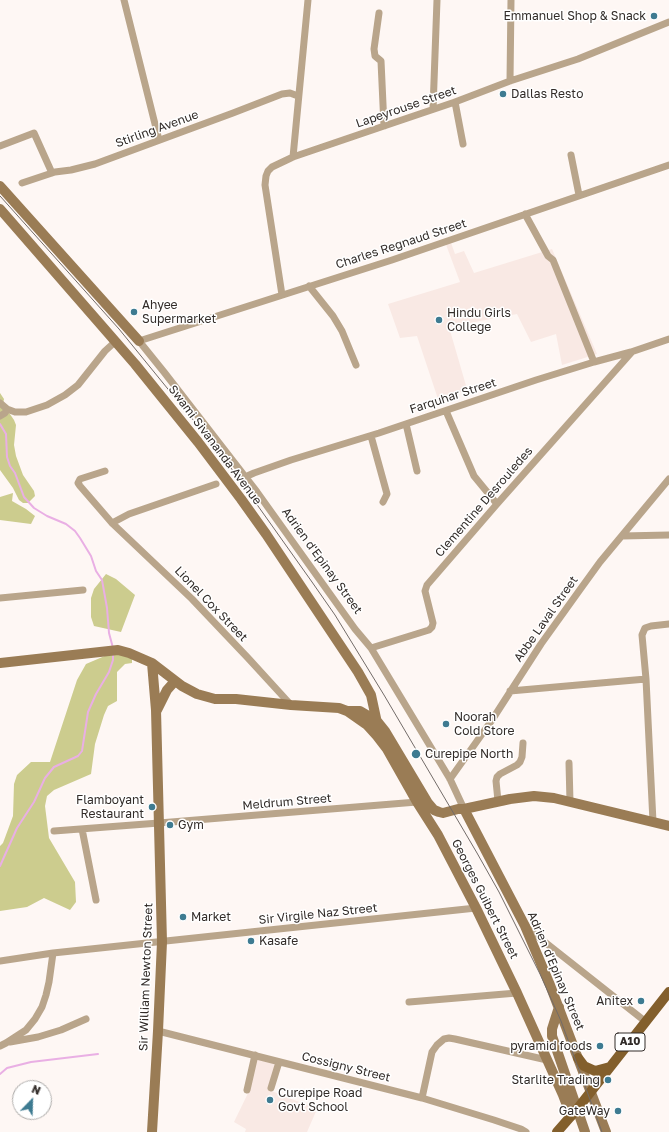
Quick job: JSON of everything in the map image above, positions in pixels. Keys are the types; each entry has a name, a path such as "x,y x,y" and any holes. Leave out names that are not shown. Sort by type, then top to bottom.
{"main road":[{"name":"A10","path":"557,1132 591,1092 669,992"},
{"path":"578,1058 584,1066 594,1071 610,1067"}],"street":[{"path":"124,0 159,140"},
{"path":"293,158 308,0"},
{"path":"433,110 437,0"},
{"path":"510,0 510,81"},
{"path":"379,13 374,49 375,56 381,61 384,126"},
{"name":"Lapeyrouse Street","path":"282,295 265,185 266,176 272,167 293,158 433,110 510,81 578,59 669,22"},
{"name":"Stirling Avenue","path":"22,183 52,173 95,164 282,94 290,93 298,96"},
{"path":"455,102 463,144"},
{"path":"0,146 34,133 52,173"},
{"path":"571,155 579,195"},
{"name":"Charles Regnaud Street","path":"138,341 392,260 669,165"},
{"path":"0,186 138,341"},
{"name":"Swami Sivananda Avenue","path":"0,209 116,341 193,436 241,499 266,534 358,672 371,694 374,702 379,732 387,749"},
{"path":"525,214 548,256 553,260 594,362"},
{"path":"309,286 333,316 342,331 356,365"},
{"name":"Farquhar Street","path":"245,477 291,460 371,436 594,362 669,340"},
{"path":"0,404 4,413 26,412 47,405 65,395 78,385 105,351 116,341"},
{"name":"Adrien d'Epinay Street","path":"138,341 164,372 245,477 370,648 450,779 525,926 559,1007 606,1132"},
{"name":"Clementine Desrouledes","path":"370,648 429,630 432,627 433,623 425,590 426,585 631,352"},
{"path":"446,411 474,476 497,504"},
{"path":"406,424 417,471"},
{"path":"371,436 387,494 383,502"},
{"name":"Lionel Cox Street","path":"105,471 80,479 78,483 112,523 192,600 291,705"},
{"name":"Abbe Laval Street","path":"450,779 492,720 541,644 600,562 669,479"},
{"path":"112,523 129,514 216,484"},
{"path":"622,536 669,535"},
{"path":"0,598 83,590"},
{"path":"653,822 646,679 642,635 645,628 669,624"},
{"name":"Georges Guibert Street","path":"0,663 118,650 138,656 152,663 175,681 197,694 214,699 236,699 360,711"},
{"name":"Sir William Newton Street","path":"152,663 156,710 162,942 152,1132"},
{"path":"510,691 646,679"},
{"path":"156,710 167,690 175,681"},
{"path":"360,711 366,709 374,702"},
{"name":"Georges Guibert Street","path":"348,711 367,725 387,749 417,802 438,835 476,908 547,1060 574,1112"},
{"path":"360,711 377,721 391,740 428,803 434,810 439,812 443,813 498,801 534,796 554,798 669,826"},
{"path":"498,801 497,777 518,765 522,757 523,743"},
{"path":"569,763 570,802"},
{"name":"Meldrum Street","path":"54,831 417,802"},
{"path":"82,829 96,900"},
{"name":"Sir Virgile Naz Street","path":"0,961 476,908"},
{"path":"525,926 646,1022"},
{"path":"3,1045 26,1030 36,1019 46,995 53,954"},
{"path":"409,1002 517,993"},
{"path":"559,1007 552,1029 552,1036 574,1112 585,1132"},
{"path":"3,1045 38,1037 86,1019"},
{"name":"Cossigny Street","path":"158,1031 422,1098 494,1120 526,1132"},
{"path":"422,1098 432,1052 444,1039 449,1038 547,1060"},
{"path":"247,1090 255,1056"},
{"path":"271,1088 279,1062"}],"shaded area":[{"name":"Hindu Girls College","path":"450,240 455,254 464,251 474,273 552,249 597,354 562,365 556,334 531,342 517,314 449,327 467,389 439,402 417,336 400,338 388,304 460,282 445,242"},
{"name":"Curepipe Road Govt School","path":"257,1058 277,1063 269,1090 317,1109 307,1132 245,1132 246,1129 234,1122 250,1089"}],"green space":[{"path":"0,393 4,399 3,404 16,425 14,445 16,456 23,475 34,491 35,496 28,503 23,503 19,500 13,488 0,470"},
{"path":"13,493 12,501 35,516 31,524 0,520 0,497"},
{"path":"106,574 116,579 135,595 121,632 94,626 91,617 91,598 94,589"},
{"path":"114,652 132,656 132,663 125,664 117,672 117,701 108,706 104,715 95,744 91,774 54,790 47,796 45,806 49,838 75,882 76,902 70,910 44,898 27,907 0,911 0,846 3,843 13,816 14,784 17,775 31,762 50,762 77,680 86,664"}],"waterway":[{"path":"0,424 6,434 7,457 24,497 34,508 47,516 66,524 75,531 91,556 96,571 102,580 107,608 109,633 113,648"},
{"path":"0,866 17,828 34,802 45,778 54,767 78,756 82,751 88,712 96,694 109,672 113,660 113,654"},
{"path":"0,1074 7,1068 31,1062 98,1054"}],"tram line":[{"path":"0,196 119,329 194,421 231,468 335,615 384,695 499,892 540,974 561,1021 602,1132"}],"place":[{"name":"Emmanuel Shop & Snack","path":"654,16"},
{"name":"Dallas Resto","path":"503,94"},
{"name":"Ahyee Supermarket","path":"134,312"},
{"name":"Hindu Girls College","path":"439,320"},
{"name":"Noorah Cold Store","path":"446,724"},
{"name":"Curepipe North","path":"416,754"},
{"name":"Flamboyant Restaurant","path":"152,807"},
{"name":"Gym","path":"170,825"},
{"name":"Market","path":"183,917"},
{"name":"Kasafe","path":"251,941"},
{"name":"Anitex","path":"641,1001"},
{"name":"pyramid foods","path":"600,1046"},
{"name":"Starlite Trading","path":"608,1080"},
{"name":"Curepipe Road Govt School","path":"270,1100"},
{"name":"GateWay","path":"618,1111"}]}
